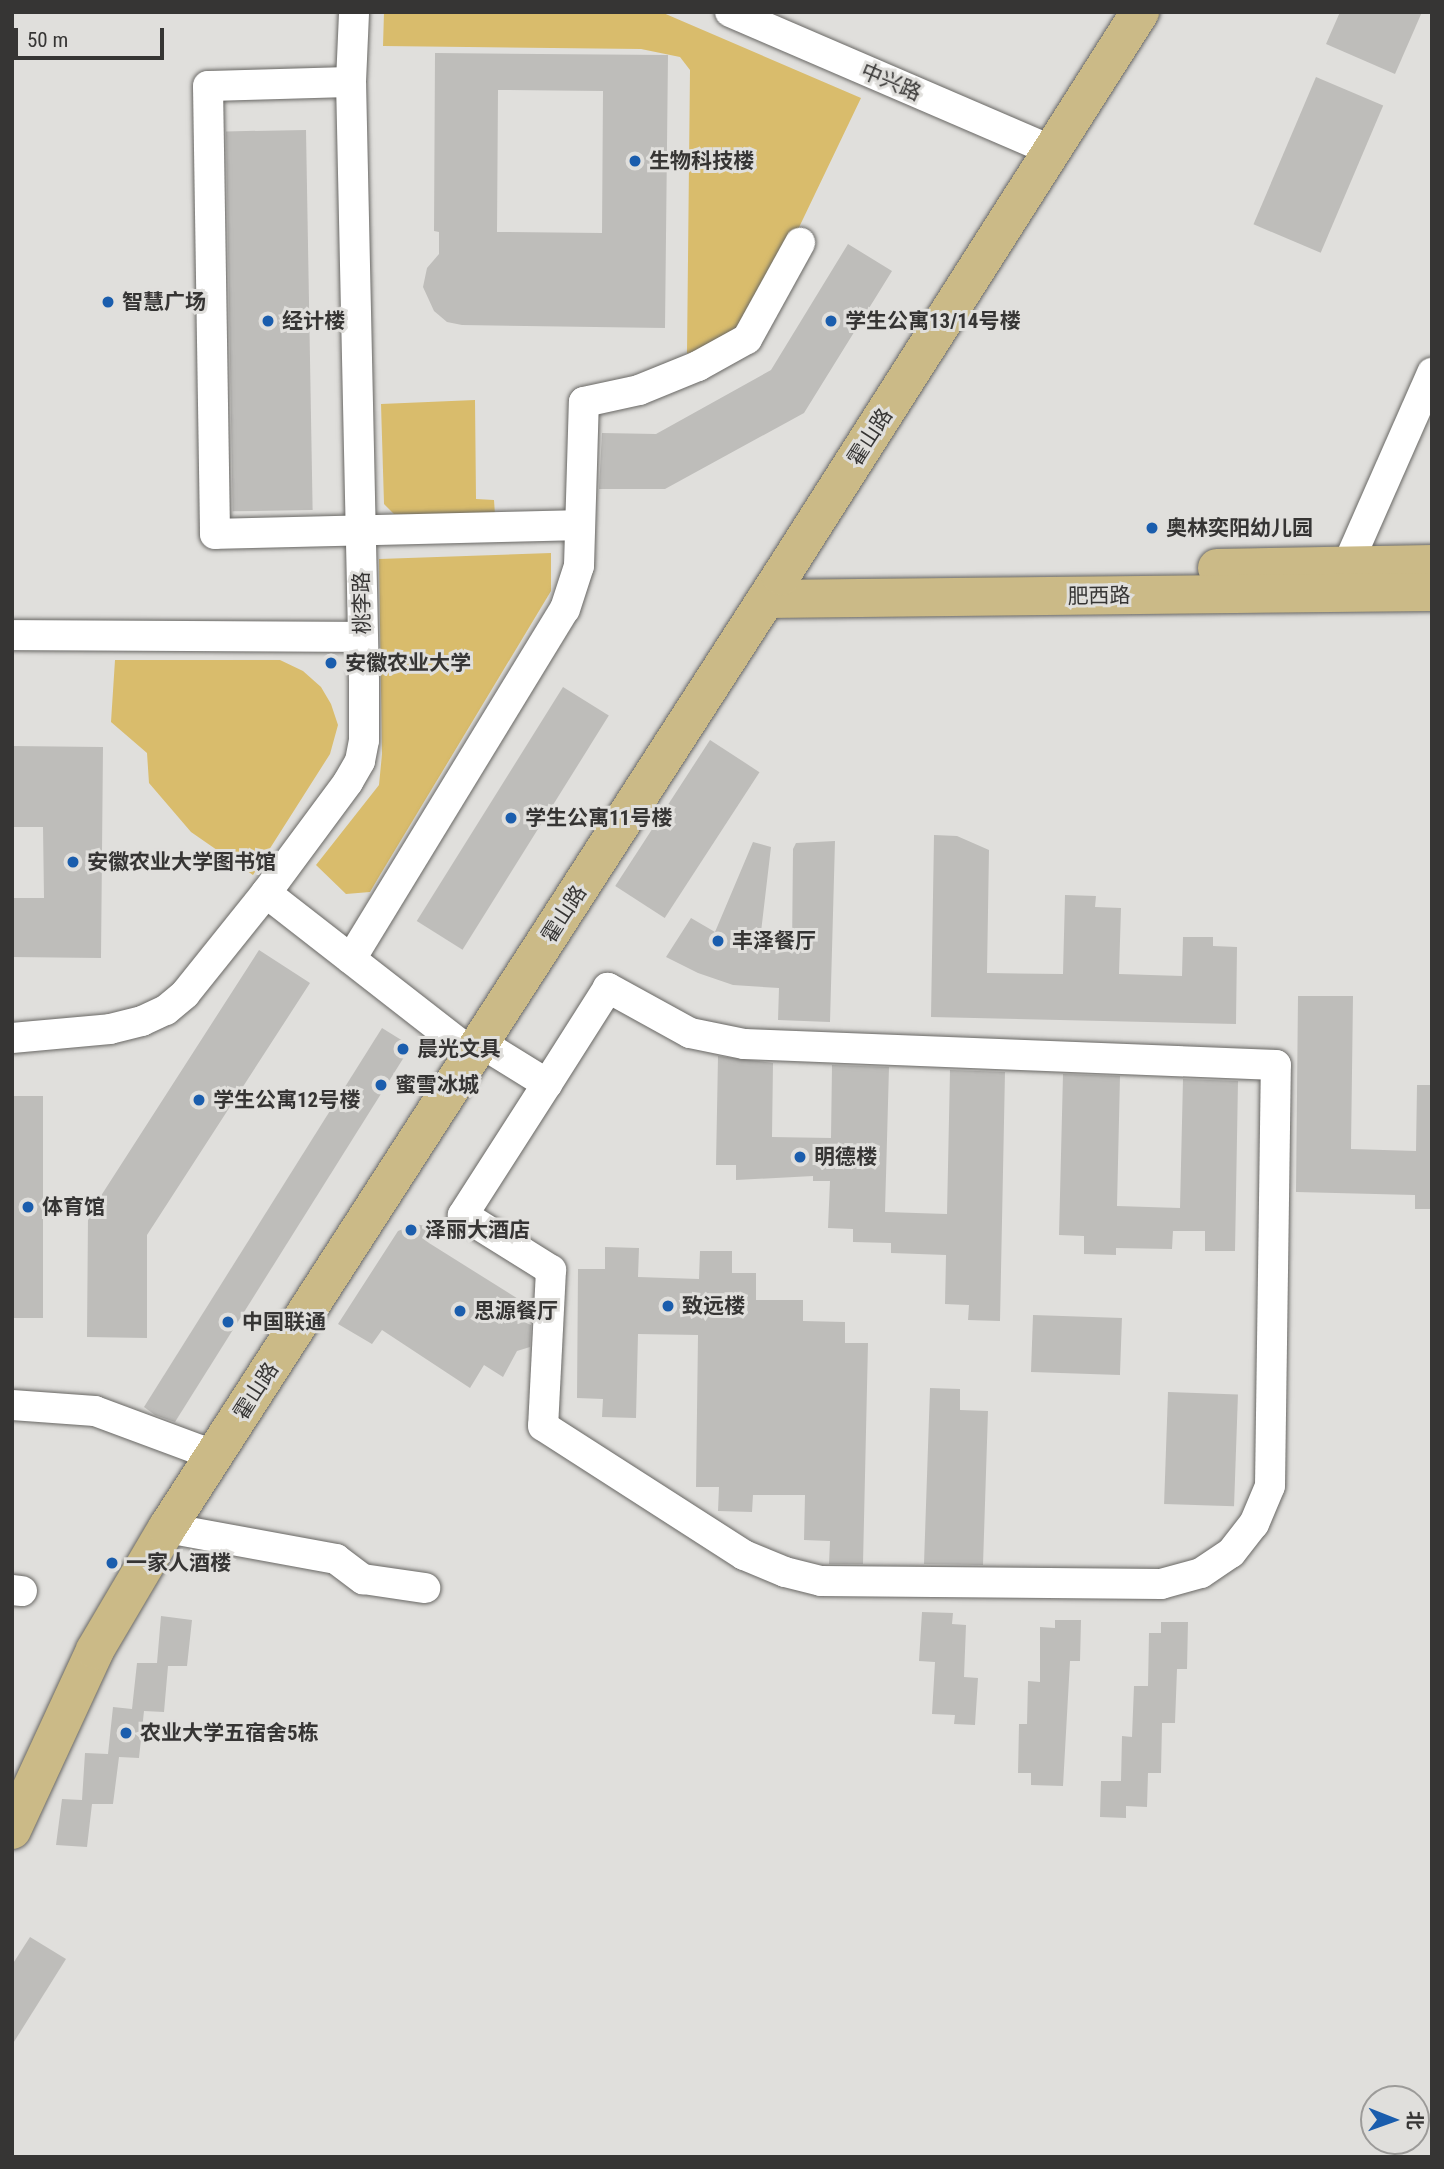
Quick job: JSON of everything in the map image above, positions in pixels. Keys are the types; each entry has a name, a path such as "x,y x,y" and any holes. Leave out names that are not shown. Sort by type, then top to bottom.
{"main road":[{"name":"霍山路","path":"12,1786 85,1634 201,1450 774,588 1043,146 1117,12"},
{"name":"霍山路","path":"12,1830 95,1650 167,1528 471,1043 1043,146 1140,12"},
{"name":"肥西路","path":"774,588 1341,579 1432,564"},
{"name":"肥西路","path":"1341,579 1432,592"}],"street":[{"name":"桃李路","path":"12,1038 110,1029 142,1021 166,1010 185,994 266,893 348,782 360,761 364,740 351,82 354,12"},
{"name":"中兴路","path":"730,12 787,24 1043,146"},
{"path":"351,82 208,86 215,534 580,525"},
{"path":"351,959 565,609 579,566 584,402 639,390 698,366 747,339 800,243"},
{"path":"1341,579 1432,373"},
{"path":"12,635 362,637"},
{"path":"266,893 351,959 471,1043 547,1084"},
{"path":"608,988 690,1033 744,1044 1276,1065 1270,1486 1254,1524 1231,1553 1201,1573 1161,1584 821,1581 785,1572 744,1555 543,1426 551,1270 463,1215 547,1084 608,988"},
{"path":"12,1405 96,1411 201,1450"},
{"path":"167,1528 336,1559 363,1579 425,1588"}],"shaded area":[{"path":"384,12 661,12 861,98 757,315 707,351 687,353 690,70 680,57 641,49 383,46"},
{"path":"475,400 476,499 494,500 495,515 394,514 384,504 381,404"},
{"path":"551,553 551,591 370,892 346,894 316,865 379,785 382,754 379,559"},
{"path":"115,660 280,660 303,671 321,687 331,704 338,725 330,754 253,875 191,832 149,783 147,753 111,722"}],"building":[{"path":"1340,12 1422,12 1395,74 1326,44"},
{"name":"生物科技楼","path":"435,53 668,55 665,328 462,325 447,322 434,311 423,287 427,268 439,254 439,232 434,231","holes":["498,90 603,91 602,233 497,232"]},
{"path":"1316,77 1383,106 1321,253 1253,224"},
{"name":"经计楼","path":"306,130 313,510 233,511 226,131"},
{"name":"学生公寓13/14号楼","path":"848,244 892,271 804,413 665,489 599,489 602,433 656,434 771,370"},
{"name":"学生公寓11号楼","path":"563,687 609,716 463,950 417,921"},
{"path":"710,740 759,772 665,918 615,886"},
{"name":"安徽农业大学图书馆","path":"12,746 103,747 101,958 12,957 12,898 44,898 43,827 12,827"},
{"path":"934,835 957,836 989,850 987,973 1063,974 1065,895 1096,896 1095,907 1121,908 1119,974 1182,976 1183,937 1213,937 1213,946 1237,947 1236,1024 931,1017"},
{"name":"丰泽餐厅","path":"835,841 830,1022 778,1020 779,988 733,985 698,973 666,957 691,918 715,932 753,842 771,847 759,949 792,951 793,849 796,843"},
{"name":"学生公寓12号楼","path":"259,950 310,983 147,1235 147,1338 87,1337 88,1216"},
{"path":"1298,996 1353,996 1351,1149 1416,1151 1417,1085 1432,1085 1432,1209 1415,1209 1415,1195 1296,1192"},
{"path":"382,1028 411,1046 175,1422 155,1415 144,1407"},
{"path":"718,1056 773,1063 772,1137 831,1138 832,1065 889,1067 885,1212 947,1214 950,1070 1005,1072 1000,1321 968,1320 969,1305 945,1304 946,1255 891,1253 891,1243 853,1242 853,1229 828,1228 830,1181 813,1181 813,1176 736,1180 736,1165 716,1165"},
{"path":"1063,1074 1120,1076 1117,1206 1180,1208 1183,1079 1238,1081 1235,1251 1205,1251 1205,1231 1173,1231 1172,1249 1116,1248 1116,1255 1084,1254 1084,1236 1059,1235"},
{"name":"体育馆","path":"12,1096 43,1096 43,1318 12,1318"},
{"name":"思源餐厅","path":"416,1224 438,1229 429,1243 523,1302 515,1318 531,1325 530,1347 517,1351 503,1377 484,1365 470,1388 382,1330 372,1344 338,1324 398,1231"},
{"path":"605,1247 639,1248 638,1277 699,1279 700,1251 732,1251 732,1273 756,1273 756,1300 803,1300 803,1321 845,1322 845,1343 868,1343 863,1564 829,1564 830,1541 804,1540 805,1495 753,1495 752,1512 718,1511 719,1487 696,1487 698,1335 638,1334 636,1418 602,1417 603,1399 577,1398 578,1269 605,1269"},
{"path":"1033,1315 1122,1318 1120,1375 1031,1372"},
{"path":"930,1388 960,1389 960,1410 988,1411 983,1565 924,1564"},
{"path":"1168,1392 1238,1394 1234,1506 1164,1504"},
{"path":"922,1612 953,1613 952,1624 966,1625 964,1677 978,1678 975,1725 954,1724 955,1715 932,1714 935,1662 919,1661"},
{"name":"农业大学五宿舍5栋","path":"161,1616 192,1620 187,1666 168,1666 164,1712 144,1711 139,1758 119,1757 113,1804 92,1804 87,1847 56,1845 62,1799 82,1800 85,1753 108,1754 113,1707 132,1709 137,1663 157,1663"},
{"path":"1055,1620 1081,1620 1080,1661 1070,1661 1063,1786 1031,1785 1031,1773 1018,1773 1019,1724 1027,1724 1028,1681 1040,1682 1040,1627 1055,1628"},
{"path":"1161,1622 1188,1622 1187,1669 1177,1669 1175,1723 1162,1723 1161,1773 1148,1773 1147,1807 1126,1806 1126,1818 1100,1817 1101,1781 1121,1781 1122,1736 1132,1737 1134,1686 1148,1686 1149,1633 1161,1633"},
{"path":"30,1937 66,1959 12,2045 12,1965"}],"place":[{"name":"生物科技楼","path":"635,161"},
{"name":"智慧广场","path":"108,302"},
{"name":"经计楼","path":"268,321"},
{"name":"学生公寓13/14号楼","path":"831,321"},
{"name":"奥林奕阳幼儿园","path":"1152,528"},
{"name":"安徽农业大学","path":"331,663"},
{"name":"学生公寓11号楼","path":"511,818"},
{"name":"安徽农业大学图书馆","path":"73,862"},
{"name":"丰泽餐厅","path":"718,941"},
{"name":"晨光文具","path":"403,1049"},
{"name":"蜜雪冰城","path":"381,1085"},
{"name":"学生公寓12号楼","path":"199,1100"},
{"name":"明德楼","path":"800,1157"},
{"name":"体育馆","path":"28,1207"},
{"name":"泽丽大酒店","path":"411,1230"},
{"name":"致远楼","path":"668,1306"},
{"name":"思源餐厅","path":"460,1311"},
{"name":"中国联通","path":"228,1322"},
{"name":"一家人酒楼","path":"112,1563"},
{"name":"农业大学五宿舍5栋","path":"126,1733"}]}
